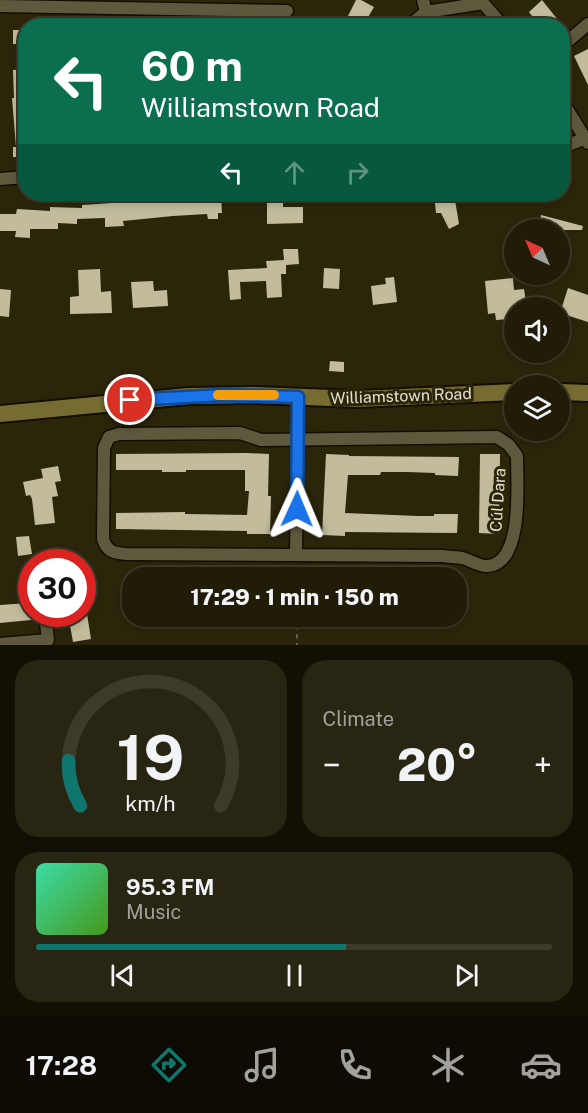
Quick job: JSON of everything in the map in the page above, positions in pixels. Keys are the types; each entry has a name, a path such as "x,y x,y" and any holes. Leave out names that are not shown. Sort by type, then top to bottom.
{"street":[{"path":"415,18 425,6 483,3 496,18"},
{"path":"0,6 238,5 287,11"},
{"path":"570,39 588,24"},
{"path":"570,113 587,140 570,145"},
{"path":"0,179 18,178"},
{"name":"Williamstown Road","path":"0,414 150,398 223,395 357,399 504,392"},
{"path":"570,392 588,393"},
{"path":"296,555 298,397"},
{"name":"Cúl Dara","path":"240,433 261,440 297,439 497,437 509,445 517,456 516,524 508,551 502,561 494,566 484,567 464,558 443,556 126,554 114,553 105,546 103,539 104,448 109,437 119,434 240,433"},
{"path":"0,644 48,640 46,627"}],"path":[{"path":"297,627 297,645"}],"building":[{"path":"356,0 361,0 374,7 368,18 347,18"},
{"path":"542,0 556,18 534,18 529,12"},
{"path":"13,30 18,30 18,69 16,44 13,44"},
{"path":"588,49 588,85 574,56"},
{"path":"13,70 18,70 18,169 17,157 13,157 13,147 16,147 12,98 14,98"},
{"path":"144,201 221,201 222,213 218,213 218,219 208,219 207,214 173,216 123,221 124,226 105,227 105,218 77,219 77,224 58,223 58,229 30,229 30,238 15,237 16,231 0,231 0,214 16,214 17,209 50,211 50,207 82,208 82,205"},
{"path":"267,201 283,201 283,207 303,207 303,223 267,224"},
{"path":"435,201 455,201 459,224 449,229 441,213 436,213"},
{"path":"541,215 556,219 540,219"},
{"path":"570,223 583,226 582,230 570,230"},
{"path":"283,249 298,249 299,264 286,265 286,274 281,274 282,297 267,298 266,281 240,282 241,299 230,300 228,270 267,268 266,261 284,260"},
{"path":"324,268 340,269 339,289 323,288"},
{"path":"100,269 101,292 111,291 112,313 70,314 70,297 79,296 78,270"},
{"path":"394,277 397,302 373,305 371,286 386,284 385,278"},
{"path":"504,279 504,285 514,285 514,290 524,289 525,297 504,297 504,319 496,320 495,313 488,314 485,281"},
{"path":"153,281 154,291 167,290 168,306 133,308 131,282"},
{"path":"568,288 588,295 588,322 570,316 570,297 565,297"},
{"path":"0,289 11,290 9,317 0,316"},
{"path":"330,361 344,362 344,372 329,371"},
{"path":"116,454 269,454 270,534 247,534 247,531 116,529 116,513 185,512 185,514 247,515 249,491 245,491 245,470 162,472 162,470 116,470"},
{"path":"326,454 459,457 458,476 407,472 348,475 345,513 418,516 458,514 457,533 345,532 345,536 322,535"},
{"path":"480,454 500,454 499,534 479,533"},
{"path":"58,466 61,481 55,482 58,496 52,497 55,523 35,525 32,499 30,495 26,496 23,482 43,478 41,469"},
{"path":"29,536 31,549 18,549 18,556 16,537"},
{"path":"18,604 18,621 0,623 0,605"},
{"path":"70,627 89,627 91,639 73,642"}],"slow traffic":[{"path":"218,395 274,395"}],"route":[{"path":"130,400 223,395 298,397 297,509"}]}
